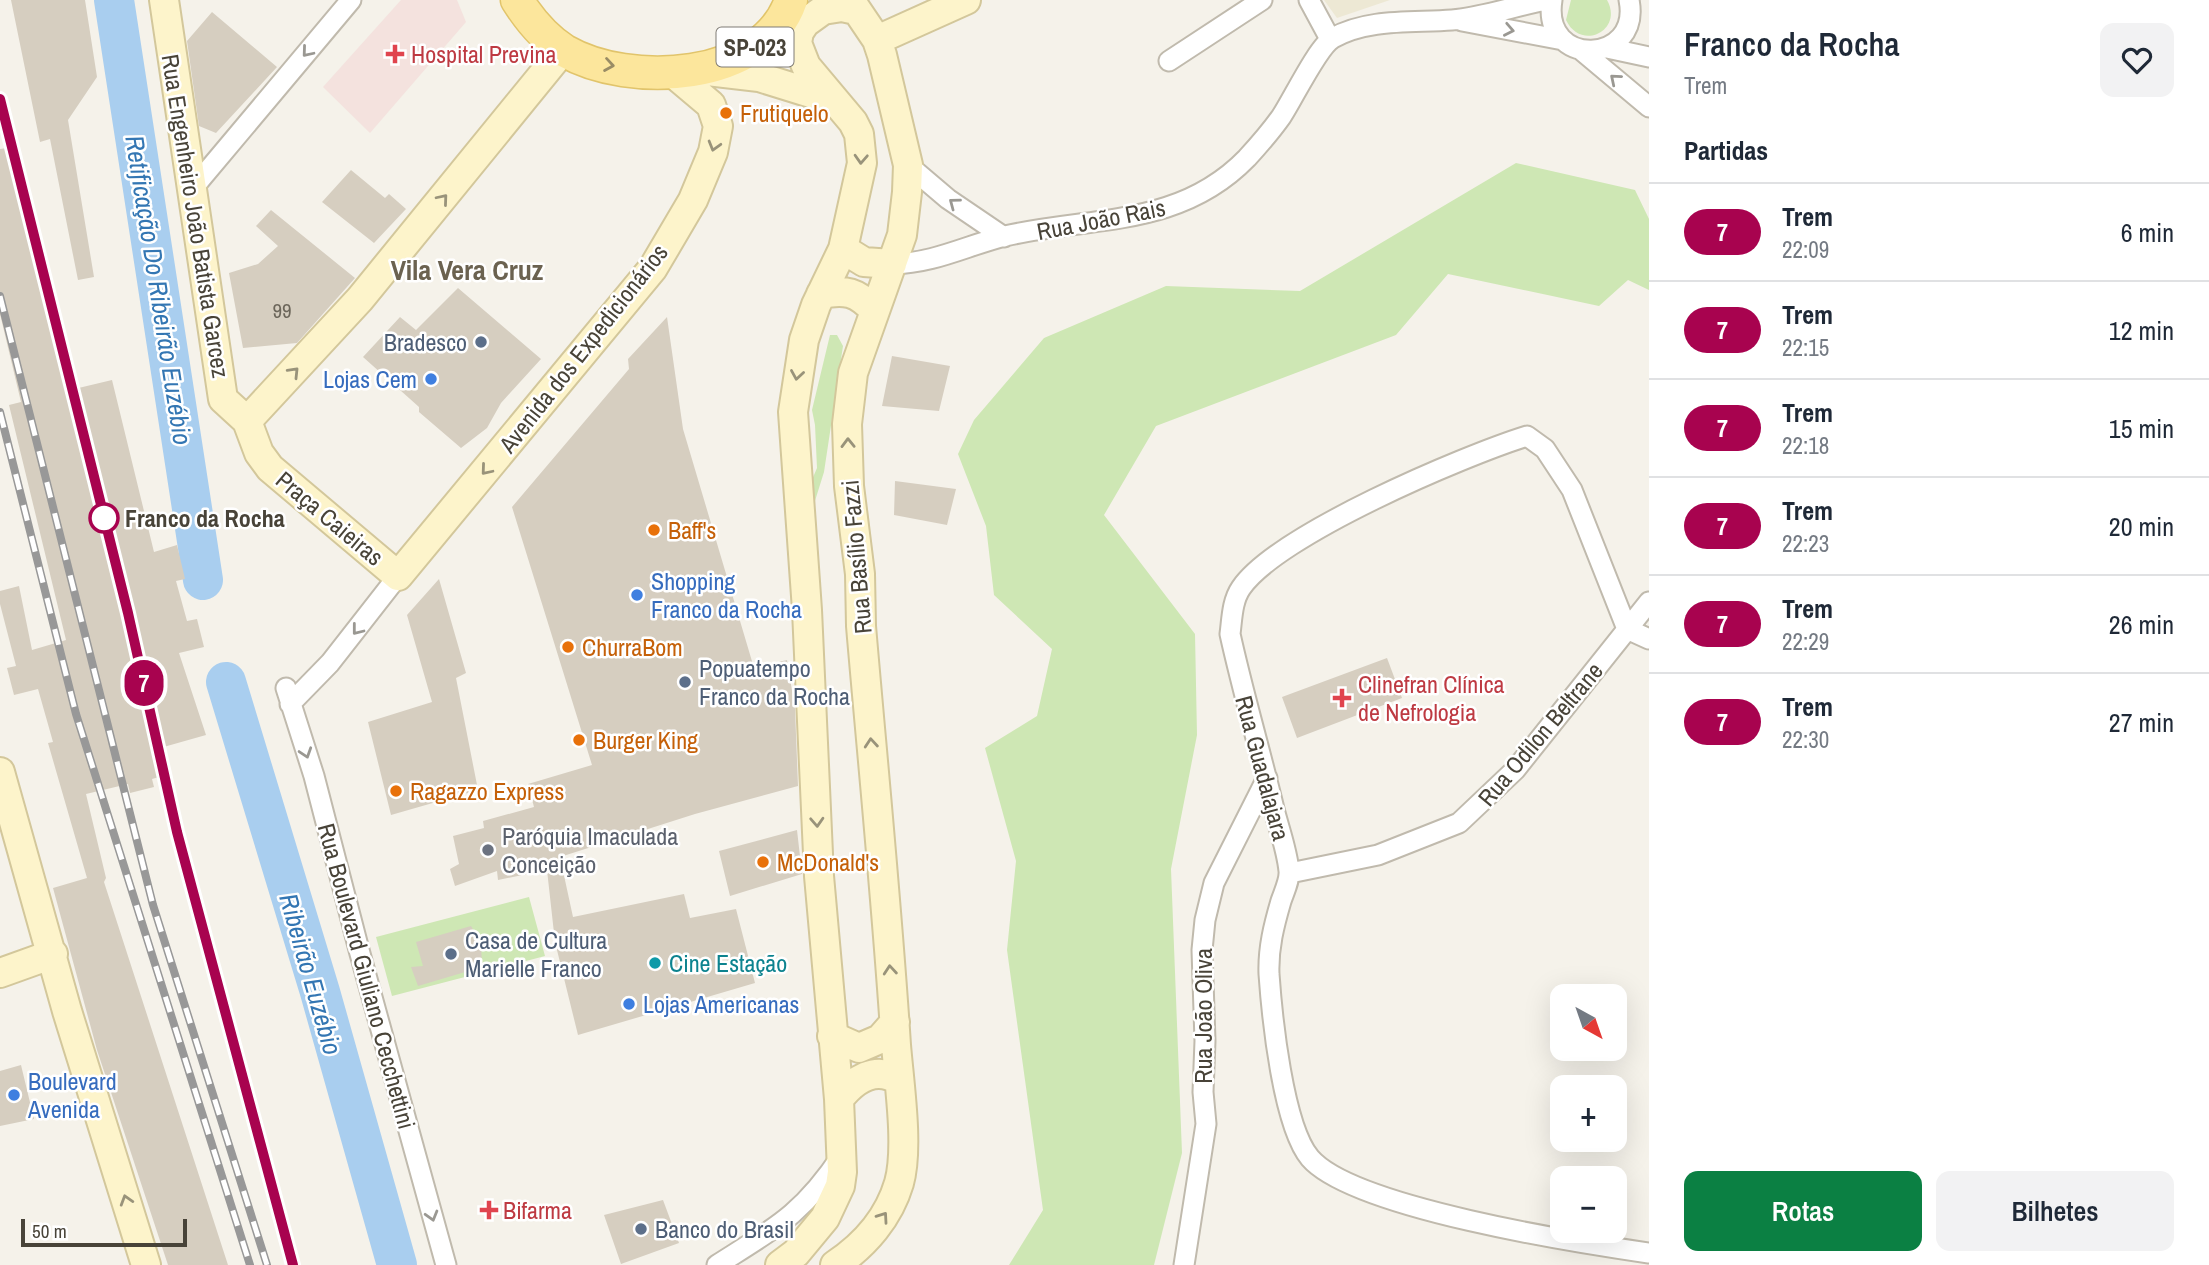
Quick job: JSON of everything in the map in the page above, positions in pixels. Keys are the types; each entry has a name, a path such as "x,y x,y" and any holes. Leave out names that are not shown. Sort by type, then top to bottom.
{"main road":[{"name":"Rua Engenheiro João Batista Garcez","path":"164,0 175,87 194,187 223,399 247,421"},
{"name":"SP-023","path":"517,0 545,35 563,50 602,65 759,77 833,100"},
{"name":"SP-023","path":"686,72 742,54 760,44 784,17 791,0"},
{"path":"877,40 966,0"},
{"path":"780,1265 825,1218 840,1186 842,1154 819,863 807,610 793,438 799,364 821,294 843,249 862,163 861,147 853,122 833,100 800,53 799,32 823,10 853,5"},
{"name":"Rua Basílio Fazzi","path":"835,1265 872,1232 889,1209 900,1181 899,1082 895,1022 862,640 860,574 849,485 847,424 853,373 902,235 908,165 877,40 853,5"},
{"path":"247,421 360,299 563,50"},
{"name":"Avenida dos Expedicionários","path":"398,576 653,268 693,200 713,152 718,126 710,105 686,72"},
{"path":"843,249 864,262 892,264"},
{"path":"821,294 849,291 861,296 874,310"},
{"name":"Praça Caieiras","path":"247,421 251,435 270,468 398,576"},
{"path":"0,772 67,1011 146,1265"},
{"path":"0,973 53,954"},
{"path":"832,1036 859,1048 880,1039 895,1022"},
{"path":"839,1099 853,1084 867,1075 882,1073 899,1082"}],"street":[{"path":"194,187 351,0"},
{"path":"1169,61 1262,0"},
{"path":"1309,0 1330,39 1355,29 1399,22 1455,20 1546,0"},
{"path":"1552,0 1553,24 1563,40"},
{"path":"1607,48 1627,29 1631,16 1629,0"},
{"path":"1455,20 1563,40 1581,50 1649,107"},
{"name":"Rua João Rais","path":"892,264 934,260 1004,237 1148,214 1191,200 1218,185 1247,157 1280,118 1330,39"},
{"path":"1581,50 1607,48 1649,57"},
{"name":"Rua João Rais","path":"908,165 948,199 1004,237"},
{"name":"Rua Guadalajara","path":"1628,629 1572,491 1559,466 1545,449 1527,436 1484,449 1288,545 1241,588 1233,607 1230,634 1290,873 1271,937 1269,970 1274,1030 1291,1112 1301,1143 1310,1157 1320,1168 1354,1188 1398,1203 1581,1244 1649,1253"},
{"name":"Praça Caieiras","path":"288,696 330,663 398,576"},
{"name":"Rua Odilon Beltrane","path":"1290,873 1378,855 1460,823 1485,802 1515,770 1649,602"},
{"path":"1628,629 1649,639"},
{"name":"Rua Boulevard Giuliano Cecchettini","path":"288,696 314,776 446,1265"},
{"name":"Rua João Oliva","path":"1184,1265 1206,1124 1203,1092 1205,1041 1202,950 1205,920 1214,883 1267,778"},
{"path":"717,1265 792,1217 821,1186 842,1154"}],"shaded area":[{"name":"Hospital Previna","path":"401,0 457,0 466,22 370,133 323,87"},
{"path":"1324,0 1390,0 1337,18"}],"green space":[{"path":"1571,0 1607,0 1611,11 1605,28 1590,36 1573,30 1566,20"},
{"path":"1516,163 1635,190 1649,219 1649,290 1628,280 1599,306 1448,274 1396,335 1156,426 1104,515 1195,634 1197,735 1171,869 1182,1153 1154,1265 1009,1265 1043,1210 1007,950 1016,861 985,748 1037,716 1052,649 994,595 986,526 958,454 974,420 1044,338 1166,286 1300,291"},
{"path":"830,335 837,335 843,346 824,472 814,504 811,482 817,468 812,410"},
{"path":"529,897 545,956 392,996 376,937"}],"building":[{"path":"11,0 85,0 97,77 68,120 94,277 78,280 50,139 40,142"},
{"path":"212,12 277,67 216,133 199,126 187,41"},
{"path":"7,148 66,391 112,380 154,552 177,545 185,579 176,581 187,621 197,619 204,647 179,653 206,735 153,750 159,777 152,779 154,787 130,793 128,784 86,794 106,878 104,882 228,1265 168,1265 97,1050 53,888 87,878 48,743 53,742 38,689 14,695 7,668 16,666 0,604 0,591 19,586 32,650 66,640 9,405 21,402 0,314 0,149"},
{"path":"351,170 385,198 389,194 406,209 374,243 322,202"},
{"path":"271,210 355,278 297,343 243,348 229,273 258,264 278,246 256,226"},
{"path":"458,288 541,359 501,403 487,428 461,448 419,412 419,407 363,357 400,317 416,330"},
{"name":"Shopping Franco da Rocha","path":"667,317 683,429 754,668 787,660 795,709 798,786 695,814 560,857 573,917 684,894 690,918 736,909 755,983 578,1035 555,942 547,870 498,880 497,871 455,886 450,869 459,864 453,836 484,828 483,821 534,807 528,784 592,765 512,507 629,369 628,359"},
{"path":"892,356 950,366 939,411 882,406"},
{"path":"895,481 956,489 947,525 894,515"},
{"path":"439,579 466,673 456,678 478,790 391,815 368,722 432,702 407,615"},
{"name":"Clinefran Clínica de Nefrologia","path":"1387,658 1402,698 1297,738 1282,697"},
{"name":"McDonald's","path":"797,830 802,874 730,896 719,851"},
{"name":"Casa de Cultura Marielle Franco","path":"471,926 481,943 482,967 418,986 411,967 423,966 416,942"},
{"name":"Boulevard Avenida","path":"21,1065 34,1119 0,1126 0,1071"},
{"name":"Banco do Brasil","path":"663,1200 679,1243 621,1264 604,1215"}],"waterway":[{"name":"Retificação Do Ribeirão Euzébio","path":"114,0 203,580"},
{"name":"Ribeirão Euzébio","path":"226,682 320,992 397,1265"}],"railway":[{"path":"0,99 128,613 177,832 293,1265"},
{"path":"0,296 153,905 267,1265"},
{"path":"0,412 76,714 250,1265"}],"train":[{"name":"7","path":"0,99 128,613 177,832 293,1265"}],"place":[{"name":"Hospital Previna","path":"395,54"},
{"name":"Frutiquelo","path":"726,113"},
{"name":"Bradesco","path":"481,342"},
{"name":"Lojas Cem","path":"431,379"},
{"name":"Franco da Rocha","path":"104,518"},
{"name":"Baff's","path":"654,530"},
{"name":"Shopping Franco da Rocha","path":"637,595"},
{"name":"ChurraBom","path":"568,647"},
{"name":"Popuatempo Franco da Rocha","path":"685,682"},
{"name":"Clinefran Clínica de Nefrologia","path":"1342,698"},
{"name":"Burger King","path":"579,740"},
{"name":"Ragazzo Express","path":"396,791"},
{"name":"Paróquia Imaculada Conceição","path":"488,850"},
{"name":"McDonald's","path":"763,862"},
{"name":"Casa de Cultura Marielle Franco","path":"451,954"},
{"name":"Cine Estação","path":"655,963"},
{"name":"Lojas Americanas","path":"629,1004"},
{"name":"Boulevard Avenida","path":"14,1095"},
{"name":"Bifarma","path":"489,1210"},
{"name":"Banco do Brasil","path":"641,1229"}],"district":[{"name":"Vila Vera Cruz","path":"467,270"}]}
